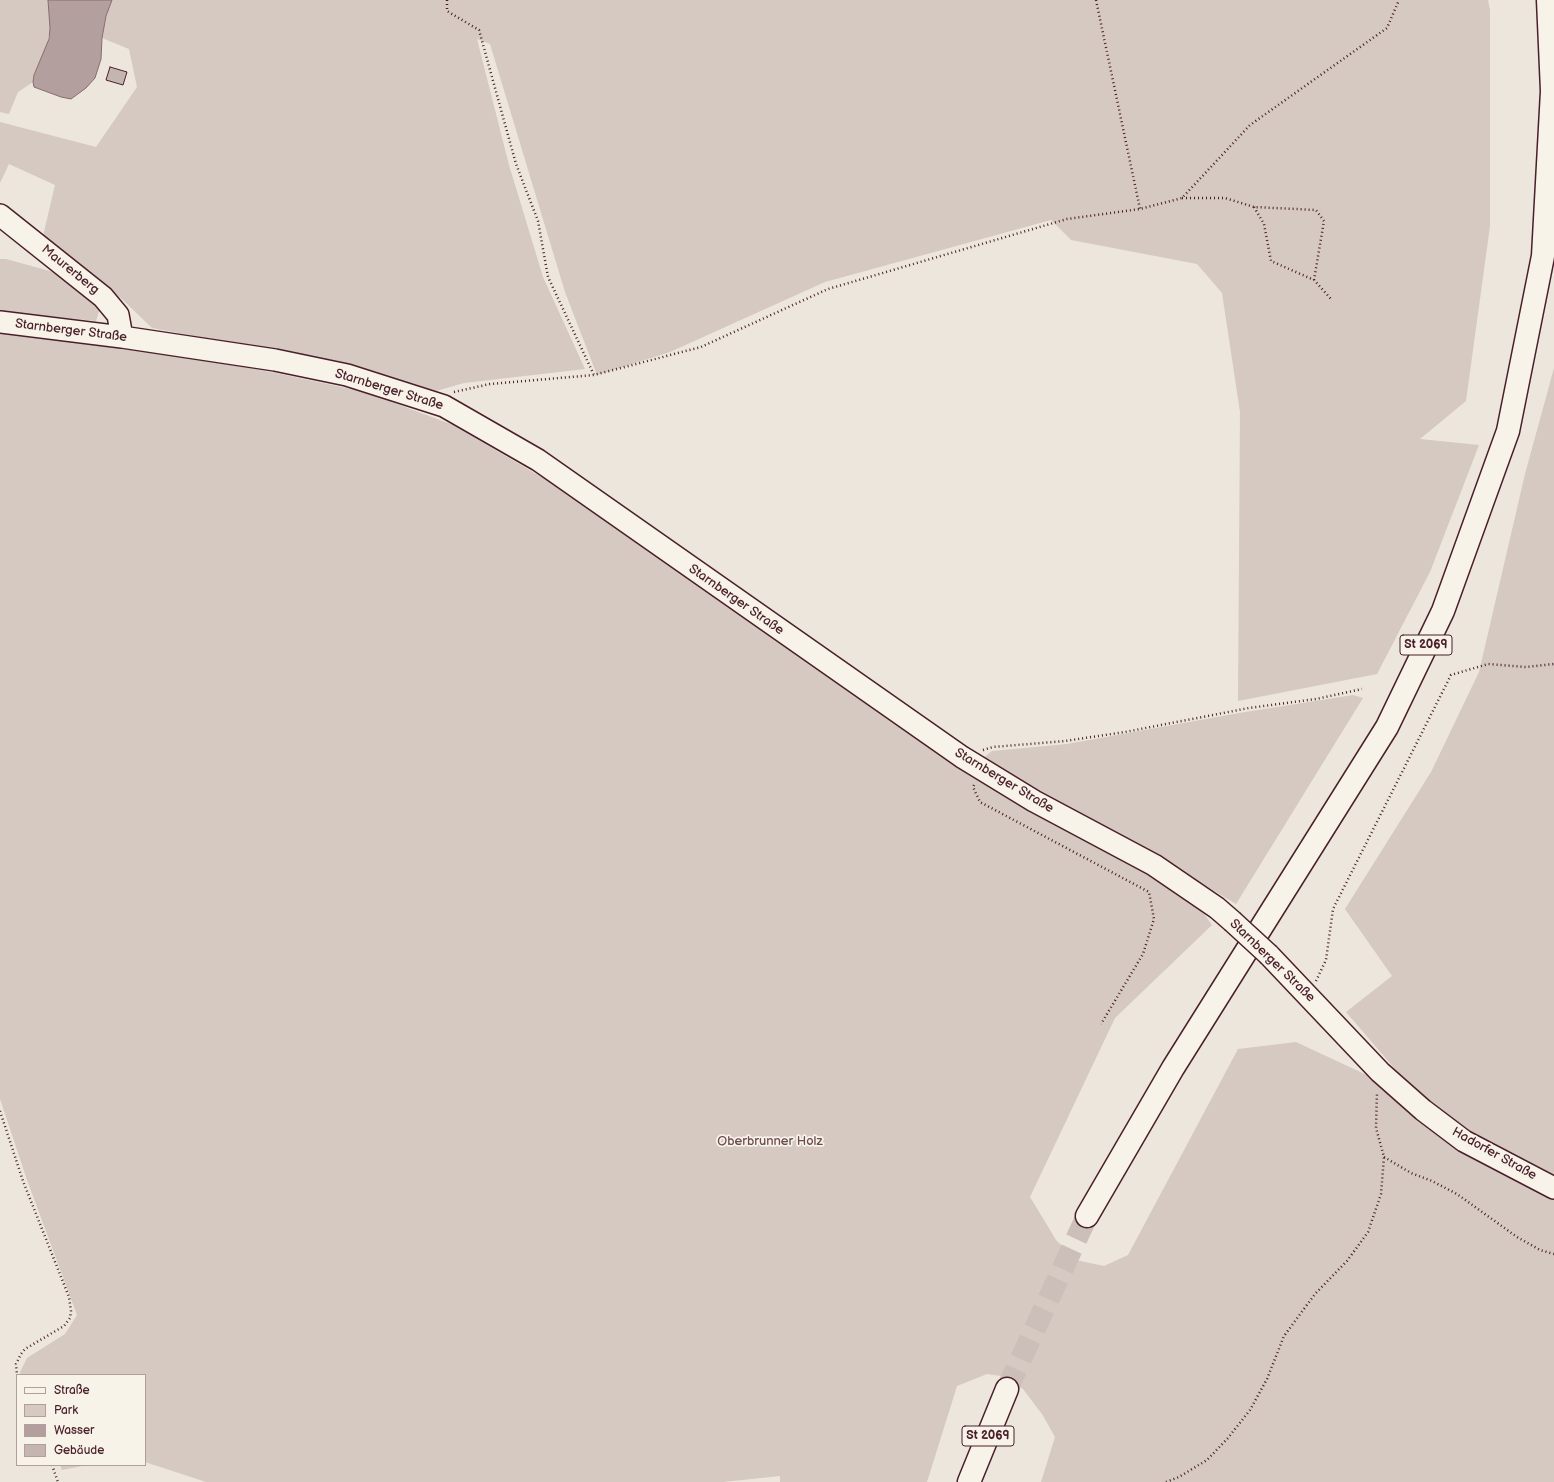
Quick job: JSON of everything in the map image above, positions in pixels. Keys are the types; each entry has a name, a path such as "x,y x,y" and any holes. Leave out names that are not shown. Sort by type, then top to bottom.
{"main road":[{"name":"St 2069","path":"1087,1216 1177,1061 1387,727 1443,611 1508,431 1543,256 1552,91 1548,0"},
{"name":"St 2069","path":"969,1482 1007,1389"}],"street":[{"name":"Maurerberg","path":"0,215 103,296 118,315 122,337"},
{"name":"Starnberger Straße","path":"0,322 122,337 275,360 340,374 444,406 538,460 962,757 1034,801 1154,865 1217,908 1269,955 1380,1072"},
{"name":"Hadorfer Straße","path":"1380,1072 1423,1110 1464,1141 1554,1188"}],"path":[{"path":"447,0 447,11 479,30 516,164 538,221 548,277 594,375"},
{"path":"1096,0 1140,210"},
{"path":"1182,198 1250,125 1387,28 1399,0"},
{"path":"444,406 454,392 490,384 594,375 701,347 828,290 1067,219 1140,210 1182,198 1225,198 1254,206 1316,210 1324,221 1314,280"},
{"path":"1254,206 1264,224 1271,261 1314,280 1331,298"},
{"path":"1308,996 1326,960 1332,909 1451,675 1488,664 1526,667 1554,664"},
{"path":"962,757 993,747 1065,741 1117,733 1249,708 1316,699 1362,689"},
{"path":"982,769 973,787 980,802 1149,892 1154,919 1143,954 1101,1024"},
{"path":"1166,1482 1179,1477 1207,1460 1228,1438 1250,1410 1267,1379 1284,1336 1315,1294 1347,1261 1368,1232 1381,1194 1384,1156 1376,1128 1377,1096 1380,1072"},
{"path":"0,1112 23,1181 70,1297 71,1311 70,1318 64,1326 25,1349 16,1364 17,1374"},
{"path":"1384,1156 1410,1173 1432,1181 1457,1194 1517,1237 1540,1250 1554,1254"},
{"path":"52,1466 58,1482"}],"green space":[{"path":"0,0 48,0 50,28 47,46 34,75 33,82 18,92 9,114 0,112"},
{"path":"112,0 1488,0 1490,10 1490,226 1466,401 1420,439 1479,445 1430,572 1377,674 1238,701 1240,412 1222,293 1197,264 1071,240 1051,220 825,282 670,352 597,375 565,292 490,44 477,39 509,165 543,277 585,369 464,383 429,393 310,358 152,328 123,300 43,236 55,185 9,164 0,183 0,122 96,147 137,87 129,49 102,38 106,16"},
{"path":"0,259 6,259 64,275 101,305 96,321 0,311"},
{"name":"Oberbrunner Holz","path":"0,331 81,341 221,363 365,392 453,425 548,481 774,638 1199,907 1212,925 1115,1018 1030,1197 1056,1240 1076,1260 1104,1266 1128,1255 1238,1049 1296,1042 1371,1077 1554,1198 1554,1482 1041,1482 1055,1437 1042,1414 1023,1389 1001,1376 987,1374 957,1386 927,1482 780,1482 780,1476 723,1482 206,1482 146,1462 146,1374 21,1374 20,1372 27,1358 65,1334 77,1315 27,1180 0,1099"},
{"path":"1554,368 1554,1178 1524,1166 1431,1111 1346,1012 1392,976 1345,909 1431,772 1479,672 1525,474"},
{"path":"1353,695 1363,698 1236,904 1183,872 982,759 992,751 1067,744 1239,713"},
{"path":"60,1466 82,1466 62,1470"}],"water":[{"path":"48,0 112,0 106,16 102,38 101,59 95,78 86,88 71,99 34,87 34,75 49,39 50,28"}],"building":[{"path":"110,67 127,72 123,85 106,80"}],"tunnel":[{"path":"1007,1389 1087,1216"}]}
